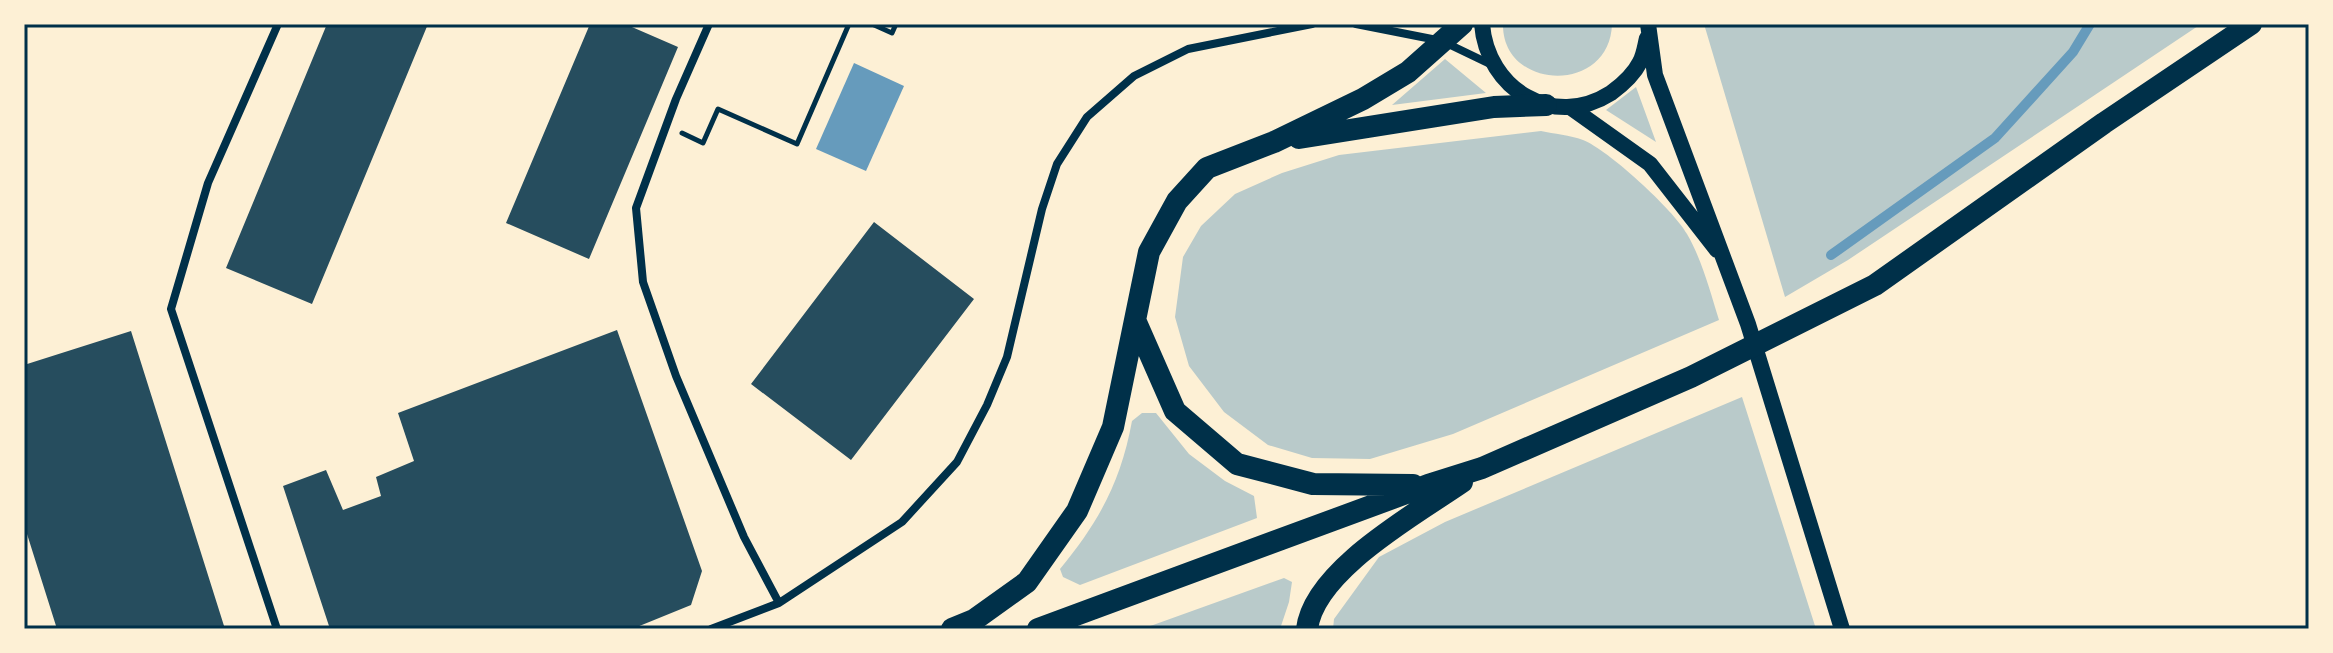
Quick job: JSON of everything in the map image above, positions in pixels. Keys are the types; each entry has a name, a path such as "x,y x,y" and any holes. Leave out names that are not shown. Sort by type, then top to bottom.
{"highway":[{"path":"952,629 974,620 1027,582 1077,511 1113,427 1149,252 1177,201 1207,168 1274,142 1363,99 1408,72 1462,24"},
{"path":"1043,628 1428,485 1482,468 1691,377 1875,285 2104,123 2251,24"},
{"path":"1274,142 1494,107 1546,105"},
{"path":"1135,320 1175,411 1237,464 1313,484 1428,485"},
{"path":"1307,629 1309,617 1335,576 1366,547 1482,468"}],"main road":[{"path":"1482,24 1485,46 1493,65 1507,83 1525,97 1546,105 1570,107 1598,101 1622,85 1640,62 1648,29"},
{"path":"1648,29 1655,75 1727,263 1842,629"},
{"path":"1570,107 1650,164 1727,263"}],"street":[{"path":"277,629 171,309 208,183 278,24"},
{"path":"709,24 636,208 643,282 676,376 744,537 779,603"},
{"path":"711,629 779,603 902,522 957,462 987,405 1007,357 1042,209 1057,164 1087,117 1134,76 1188,49 1312,24"},
{"path":"1356,24 1442,41 1493,65"}],"path":[{"path":"666,126 703,143 718,109 797,144 849,24"},
{"path":"872,24 892,33 896,24"}],"shaded area":[{"path":"1503,24 1612,24 1607,47 1594,63 1576,73 1556,76 1537,72 1519,62 1507,46"},
{"path":"1704,24 2201,24 1848,260 1785,297"},
{"path":"1445,59 1486,93 1392,105"},
{"path":"1636,87 1656,142 1606,110"},
{"path":"1541,131 1578,138 1594,146 1623,167 1669,210 1692,244 1719,320 1453,434 1370,459 1312,458 1268,445 1224,412 1189,366 1175,317 1183,257 1201,226 1235,194 1282,173 1339,155"},
{"path":"1742,397 1816,629 1333,629 1334,619 1379,557 1445,522"},
{"path":"1142,413 1156,413 1189,454 1225,481 1254,496 1257,518 1080,585 1063,577 1060,569 1106,500 1122,463 1132,421"},
{"path":"1284,578 1292,582 1280,629 1142,629"}],"water":[{"path":"854,63 904,86 866,171 816,149"}],"building":[{"path":"327,24 428,24 312,304 226,268"},
{"path":"590,24 625,24 678,47 589,259 506,223"},
{"path":"874,222 974,299 851,460 751,384"},
{"path":"617,330 702,571 691,605 632,629 330,629 283,486 326,470 343,510 381,496 376,477 414,461 398,413"},
{"path":"131,331 225,629 57,629 27,534 24,535 24,365"}],"waterway":[{"path":"1831,255 1995,138 2073,52 2090,24"}]}
